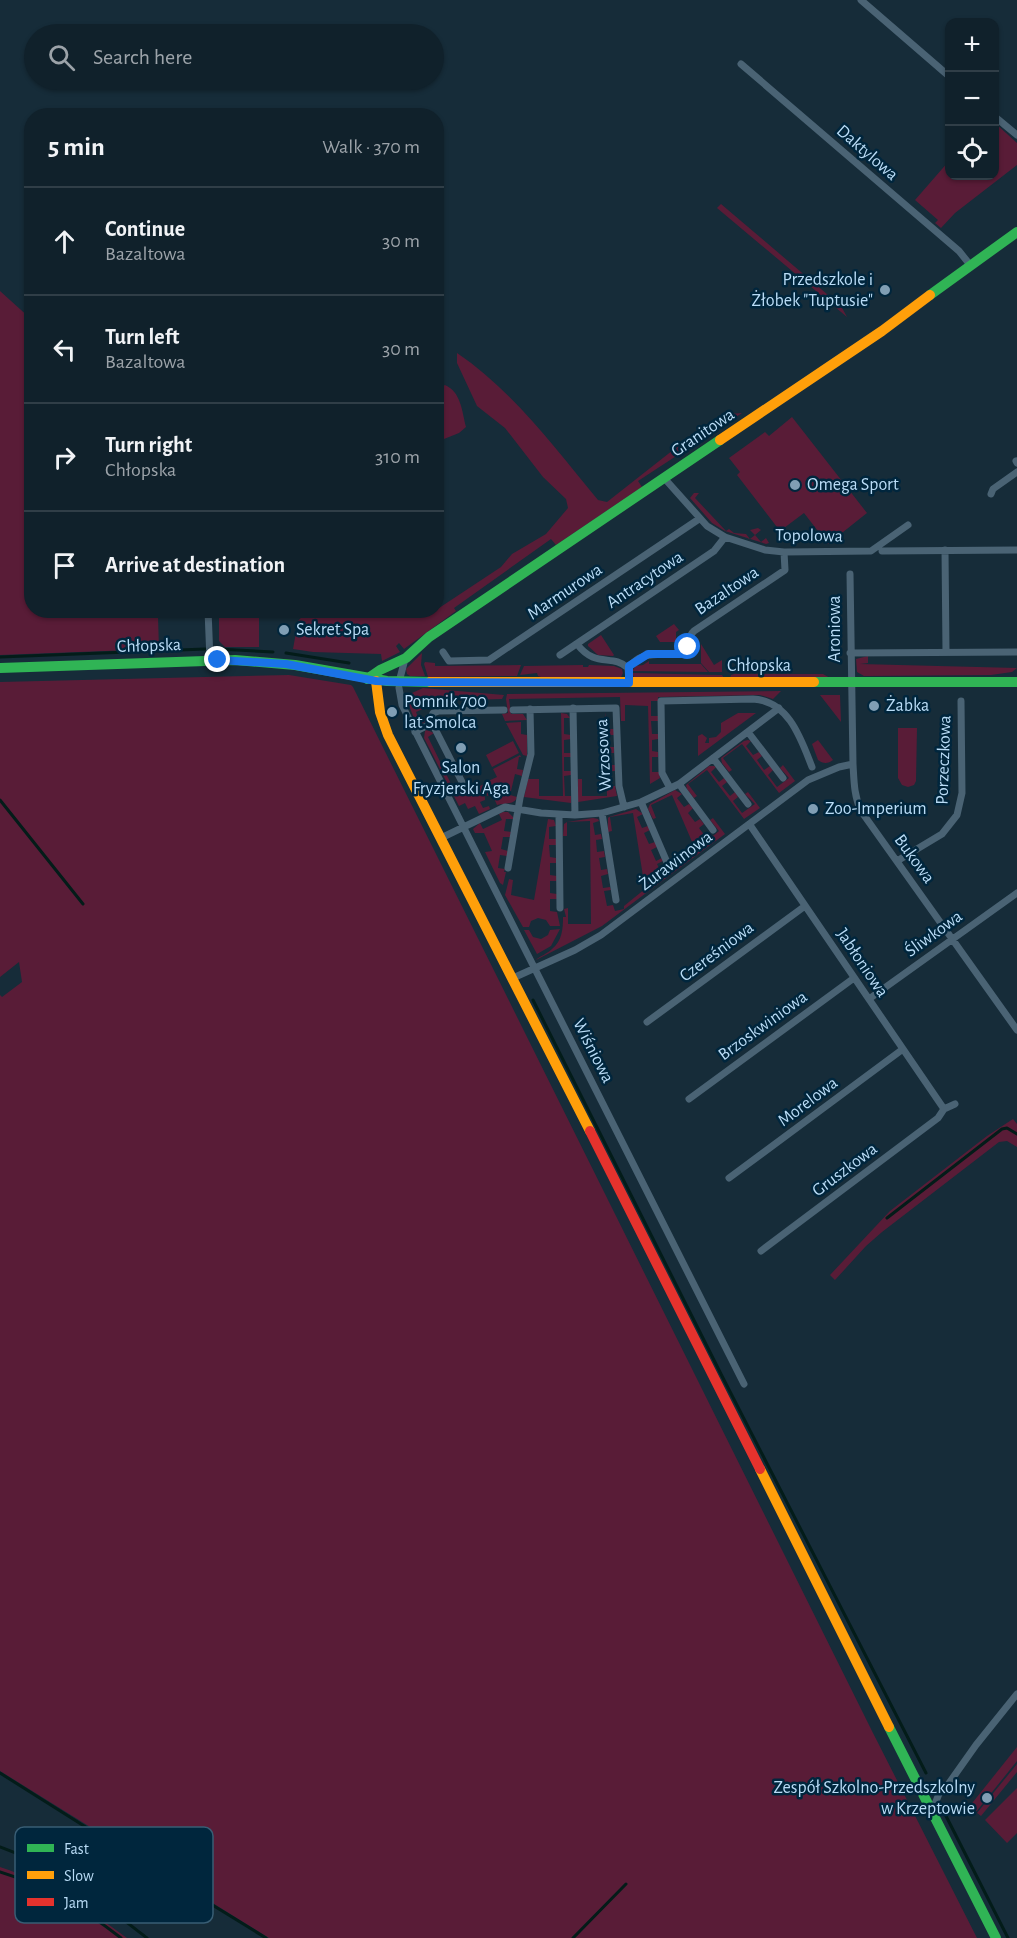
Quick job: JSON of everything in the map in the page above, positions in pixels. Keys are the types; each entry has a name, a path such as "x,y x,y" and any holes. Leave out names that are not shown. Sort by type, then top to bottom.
{"street":[{"path":"861,0 945,73"},
{"name":"Daktylowa","path":"741,64 959,251 971,266"},
{"path":"999,120 1017,135"},
{"name":"Granitowa","path":"372,680 391,664 406,658 429,637 882,331 1017,232"},
{"path":"991,494 993,489 1017,472"},
{"name":"Topolowa","path":"665,479 699,519 725,537 765,550 784,552 871,551 908,525"},
{"name":"Marmurowa","path":"443,652 449,661 489,660 699,519"},
{"name":"Antracytowa","path":"561,655 714,551 725,537"},
{"path":"945,550 946,652"},
{"path":"882,551 1017,550"},
{"name":"Bazaltowa","path":"628,669 648,654 685,652 694,631 785,570 784,552"},
{"name":"Aroniowa","path":"850,574 852,682"},
{"path":"208,618 210,660"},
{"path":"577,644 591,657 620,663 628,669 629,683"},
{"path":"850,653 1017,652"},
{"path":"399,685 400,673 406,658"},
{"name":"Chłopska","path":"0,669 210,660 286,664 399,685 1017,682"},
{"path":"372,680 385,728 996,1938"},
{"name":"Bukowa","path":"852,682 853,764 857,803 1017,1030"},
{"name":"Wiśniowa","path":"399,685 402,705 415,732 744,1384"},
{"path":"670,788 662,773 661,701 753,699 768,701 778,708 798,733 812,767"},
{"name":"Porzeczkowa","path":"897,861 942,834 957,814 962,794 961,701"},
{"name":"Wrzosowa","path":"573,708 575,815"},
{"name":"Wrzosowa","path":"513,710 616,708 619,786 624,807"},
{"name":"Wrzosowa","path":"441,838 505,807 559,815 575,815 602,813 641,802 679,784 778,708"},
{"path":"508,868 518,809 531,754 530,709"},
{"path":"462,782 432,723 433,713 504,710"},
{"path":"415,732 432,723"},
{"path":"748,732 783,778"},
{"path":"713,758 748,804"},
{"name":"Żurawinowa","path":"513,978 601,935 808,780 839,767 853,764"},
{"path":"679,784 713,830"},
{"path":"641,802 669,867"},
{"name":"Wrzosowa","path":"602,813 616,900"},
{"path":"559,815 560,908"},
{"name":"Jabłoniowa","path":"750,825 944,1109"},
{"name":"Śliwkowa","path":"869,999 1017,893"},
{"name":"Czereśniowa","path":"647,1022 805,906"},
{"name":"Brzoskwiniowa","path":"689,1099 855,978"},
{"path":"1009,1019 1017,1014"},
{"name":"Morelowa","path":"729,1178 903,1049"},
{"path":"944,1109 955,1104"},
{"name":"Gruszkowa","path":"761,1251 938,1118 944,1109"},
{"path":"920,1787 927,1790 947,1786 1017,1694"},
{"path":"932,1811 941,1789"}],"shaded area":[{"path":"999,127 1017,143 1017,165 999,179"},
{"path":"945,166 945,180 998,180 955,213 941,228 935,223 938,220 915,200"},
{"path":"721,204 841,306 847,317 717,208"},
{"path":"0,291 24,313 24,618 158,618 159,649 0,655"},
{"path":"457,353 497,385 549,441 598,500 607,502 682,443 730,414 742,413 638,481 642,487 556,545 551,539 454,608 456,611 404,649 399,643 396,646 400,652 382,661 381,654 313,652 293,649 298,621 301,618 444,618 444,605 501,567 512,554 546,534 568,508 566,499 543,477 505,428 477,406 457,363"},
{"path":"444,385 450,388 458,397 466,427 459,433 444,439"},
{"name":"Omega Sport","path":"792,417 867,513 828,544 804,513 780,531 737,475 740,472 729,458 765,432 769,436"},
{"path":"694,493 699,493 695,498 726,531 729,529 734,533 746,534 750,539 725,531 712,523 690,498"},
{"path":"758,528 761,530 755,535 750,530"},
{"path":"755,535 761,542 766,538 769,543 766,544 750,539"},
{"path":"219,618 259,618 259,647 225,647 219,641"},
{"path":"674,624 679,630 676,632 676,642 660,642 656,636"},
{"path":"601,635 613,656 598,655 588,646"},
{"path":"701,644 714,665 722,660 722,672 709,672 701,663"},
{"path":"422,653 421,665 425,676 410,676 406,669"},
{"path":"868,656 868,663 860,664 1017,668 1012,672 991,675 864,676 857,672 856,659"},
{"path":"649,661 649,664 701,664 708,672 632,671 636,666"},
{"path":"425,662 435,663 435,666 521,665 517,676 428,677"},
{"path":"583,665 583,667 589,665 614,666 622,669 623,673 621,677 547,679 538,676 537,673 520,675 524,666"},
{"path":"632,673 722,675 724,678 634,677"},
{"path":"734,674 823,674 830,678 730,678"},
{"path":"289,675 353,687 977,1938 269,1938 213,1903 213,1827 90,1827 0,1771 0,995 2,997 22,982 19,962 0,977 0,682"},
{"path":"423,688 504,695 502,699 425,701 425,708 416,712 419,720 425,717 425,722 421,724 416,723 407,701 412,693"},
{"path":"781,691 773,699 760,695 658,697 658,701 651,701 651,716 658,716 658,721 651,721 652,734 658,734 658,739 652,740 652,751 658,752 658,757 652,757 652,772 659,772 660,778 650,784 648,706 625,705 625,721 621,721 620,697 509,699 511,714 523,714 527,720 505,721 502,714 508,713 507,694"},
{"path":"820,695 840,695 841,722"},
{"path":"605,712 607,729 614,729 614,735 607,735 607,747 614,747 614,753 607,753 608,765 615,765 615,771 608,771 608,786 615,786 617,796 578,802 578,779 582,779 582,796 607,796"},
{"path":"561,713 567,714 570,718 564,718 564,734 571,735 571,739 564,740 564,753 571,753 571,757 564,757 564,771 571,771 571,775 564,776 565,796 571,796 571,803 524,797 528,779 539,779 539,796 563,796"},
{"path":"738,713 756,713 698,756 698,736 702,734 707,738 705,743 709,743 709,738 716,737 721,732 721,723"},
{"path":"521,722 521,734 527,735 527,756 523,755 506,723"},
{"path":"898,728 917,728 916,781 914,785 908,787 902,785 898,778"},
{"path":"427,730 434,733 428,737 454,790 458,788 462,795 484,784 485,800 480,802 483,808 489,806 490,809 479,814 475,806 468,809 465,803 459,806 424,738"},
{"path":"818,740 833,760 824,763 818,760 812,744"},
{"path":"513,741 519,753 492,767 486,755"},
{"path":"744,741 751,741 746,746 753,755 759,752 762,756 757,760 764,770 770,766 773,770 768,775 777,787 789,778 780,768 783,765 795,781 779,793 742,744 723,758 732,770 729,772 721,758"},
{"path":"520,755 517,769 523,770 522,776 515,774 510,795 517,797 516,800 512,803 497,805 492,794 487,796 486,782 497,777 493,769"},
{"path":"709,766 716,767 711,772 719,782 724,778 727,782 722,786 730,796 735,792 738,797 733,801 742,813 755,804 745,794 748,792 760,808 744,819 707,770 688,784 697,796 694,798 686,785"},
{"path":"675,790 682,794 677,798 684,807 689,804 693,808 688,813 695,822 700,819 704,824 699,828 708,840 719,831 710,820 713,818 725,834 602,926 536,960 550,951 560,939 563,917 566,917 564,909 568,908 568,924 591,924 590,821 567,822 598,819 599,821 593,823 595,835 601,834 602,839 596,840 597,852 604,851 605,857 599,858 601,870 607,869 608,874 601,876 603,888 610,887 611,890 604,891 607,906 613,905 615,911 624,909 624,906 645,889 633,813 610,817 612,831 608,832 609,817 636,809 643,814 637,817 642,828 648,826 650,830 644,833 649,844 655,842 657,847 651,850 656,861 662,858 663,861 657,864 662,875 676,868 696,851 672,795 651,805 656,818 653,819 648,809 650,804"},
{"path":"508,812 513,819 506,819 504,831 511,832 510,837 503,837 501,849 508,851 507,856 500,855 498,868 505,869 504,872 506,872 503,885 485,852 492,851 484,833 475,833 473,829 480,823 483,829 502,820 499,814"},
{"path":"548,819 554,820 556,826 549,827 549,839 556,839 556,845 549,845 550,857 556,858 556,863 550,863 550,875 557,876 557,881 550,881 550,893 557,894 557,899 550,899 550,911 557,912 560,926 550,926 546,920 538,918 531,921 529,927 523,927 505,895 509,879 513,880 511,895 534,900"},
{"path":"567,822 567,836 563,836 564,824"},
{"path":"560,929 551,946 537,954 524,930 529,930 533,937 541,939 548,935 550,930"},
{"path":"1013,1119 1017,1124 1017,1147 1007,1141 999,1142 882,1232 835,1280 830,1275 890,1211 987,1136"},
{"path":"1017,1747 1017,1761 976,1812 969,1807"},
{"path":"1017,1764 1017,1772 981,1816 977,1813"},
{"path":"1017,1788 1017,1833 1007,1843 985,1820"},
{"path":"0,1867 15,1872 15,1923 107,1923 127,1938 0,1938"}],"waterway":[{"path":"0,657 205,649"},
{"path":"217,649 273,652"},
{"path":"286,653 349,663"},
{"path":"0,800 83,904"},
{"path":"533,1000 722,1376 926,1773"},
{"path":"887,1218 1002,1129 1007,1128 1017,1134"},
{"path":"0,1773 86,1827"},
{"path":"944,1812 1008,1938"},
{"path":"0,1847 15,1853"},
{"path":"0,1872 15,1877"},
{"path":"573,1938 626,1884"},
{"path":"213,1905 266,1938"},
{"path":"101,1923 121,1938"},
{"path":"127,1923 147,1938"}],"traffic: fast":[{"path":"930,295 1017,232"},
{"path":"367,679 406,658 429,637 720,440"},
{"path":"0,668 235,660 295,665 387,681 430,682"},
{"path":"814,682 1017,682"},
{"path":"889,1727 996,1938"}],"traffic: slow":[{"path":"720,440 882,331 930,295"},
{"path":"376,681 380,712 388,735 590,1131"},
{"path":"430,682 814,682"},
{"path":"760,1469 889,1727"}],"traffic: jam":[{"path":"590,1131 760,1469"}],"place":[{"name":"Przedszkole i Żłobek \"Tuptusie\"","path":"885,290"},
{"name":"Omega Sport","path":"795,485"},
{"name":"Sekret Spa","path":"284,630"},
{"name":"Żabka","path":"874,706"},
{"name":"Pomnik 700 lat Smolca","path":"392,712"},
{"name":"Salon Fryzjerski Aga","path":"461,748"},
{"name":"Zoo-Imperium","path":"813,809"},
{"name":"Zespół Szkolno-Przedszkolny w Krzeptowie","path":"987,1798"}],"route":[{"path":"218,660 286,664 376,681 629,683 629,666 648,654 681,654 688,647"}]}
